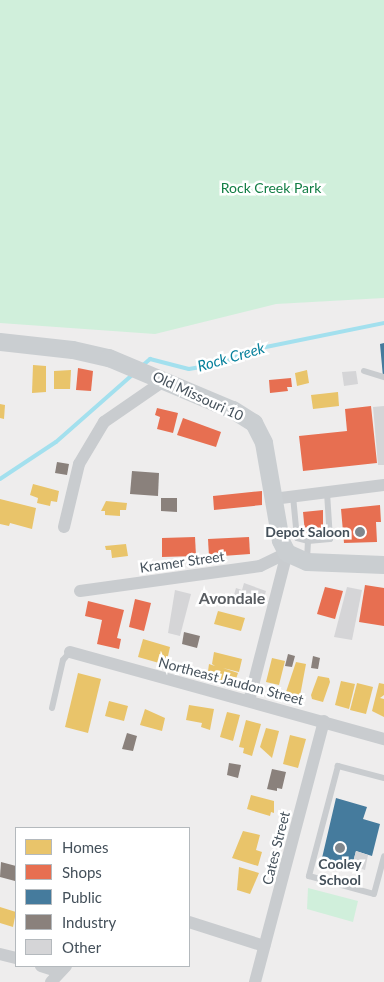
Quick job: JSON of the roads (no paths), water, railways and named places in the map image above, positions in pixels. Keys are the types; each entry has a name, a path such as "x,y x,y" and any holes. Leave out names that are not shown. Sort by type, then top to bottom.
{"street":[{"name":"Old Missouri 10","path":"0,342 73,350 126,363 233,410 254,423 264,443 273,499 288,544"},
{"path":"64,527 79,464 104,422 157,378"},
{"path":"273,499 384,485"},
{"path":"249,701 288,544 308,562 384,565"},
{"name":"Kramer Street","path":"80,592 260,566 288,544"},
{"name":"Northeast Jaudon Street","path":"70,652 384,739"},
{"name":"Cates Street","path":"255,982 324,721"},
{"path":"190,922 264,946"},
{"path":"0,954 15,958"},
{"path":"43,967 58,973"}],"lane":[{"path":"364,371 372,376 384,377"},
{"path":"293,496 288,544 330,538 327,492"},
{"path":"308,541 308,562"},
{"path":"52,708 63,660 70,652"},
{"path":"384,778 338,766 309,876 374,894 384,856"}],"waterway":[{"name":"Rock Creek","path":"142,366 150,359 189,369 218,364 256,349 384,323"},
{"name":"Rock Creek","path":"0,479 56,442 133,374"}],"place":[{"name":"Depot Saloon","path":"360,532"},
{"name":"Cooley School","path":"340,848"}],"district":[{"name":"Avondale","path":"232,598"}],"park label":[{"name":"Rock Creek Park","path":"271,188"}]}
